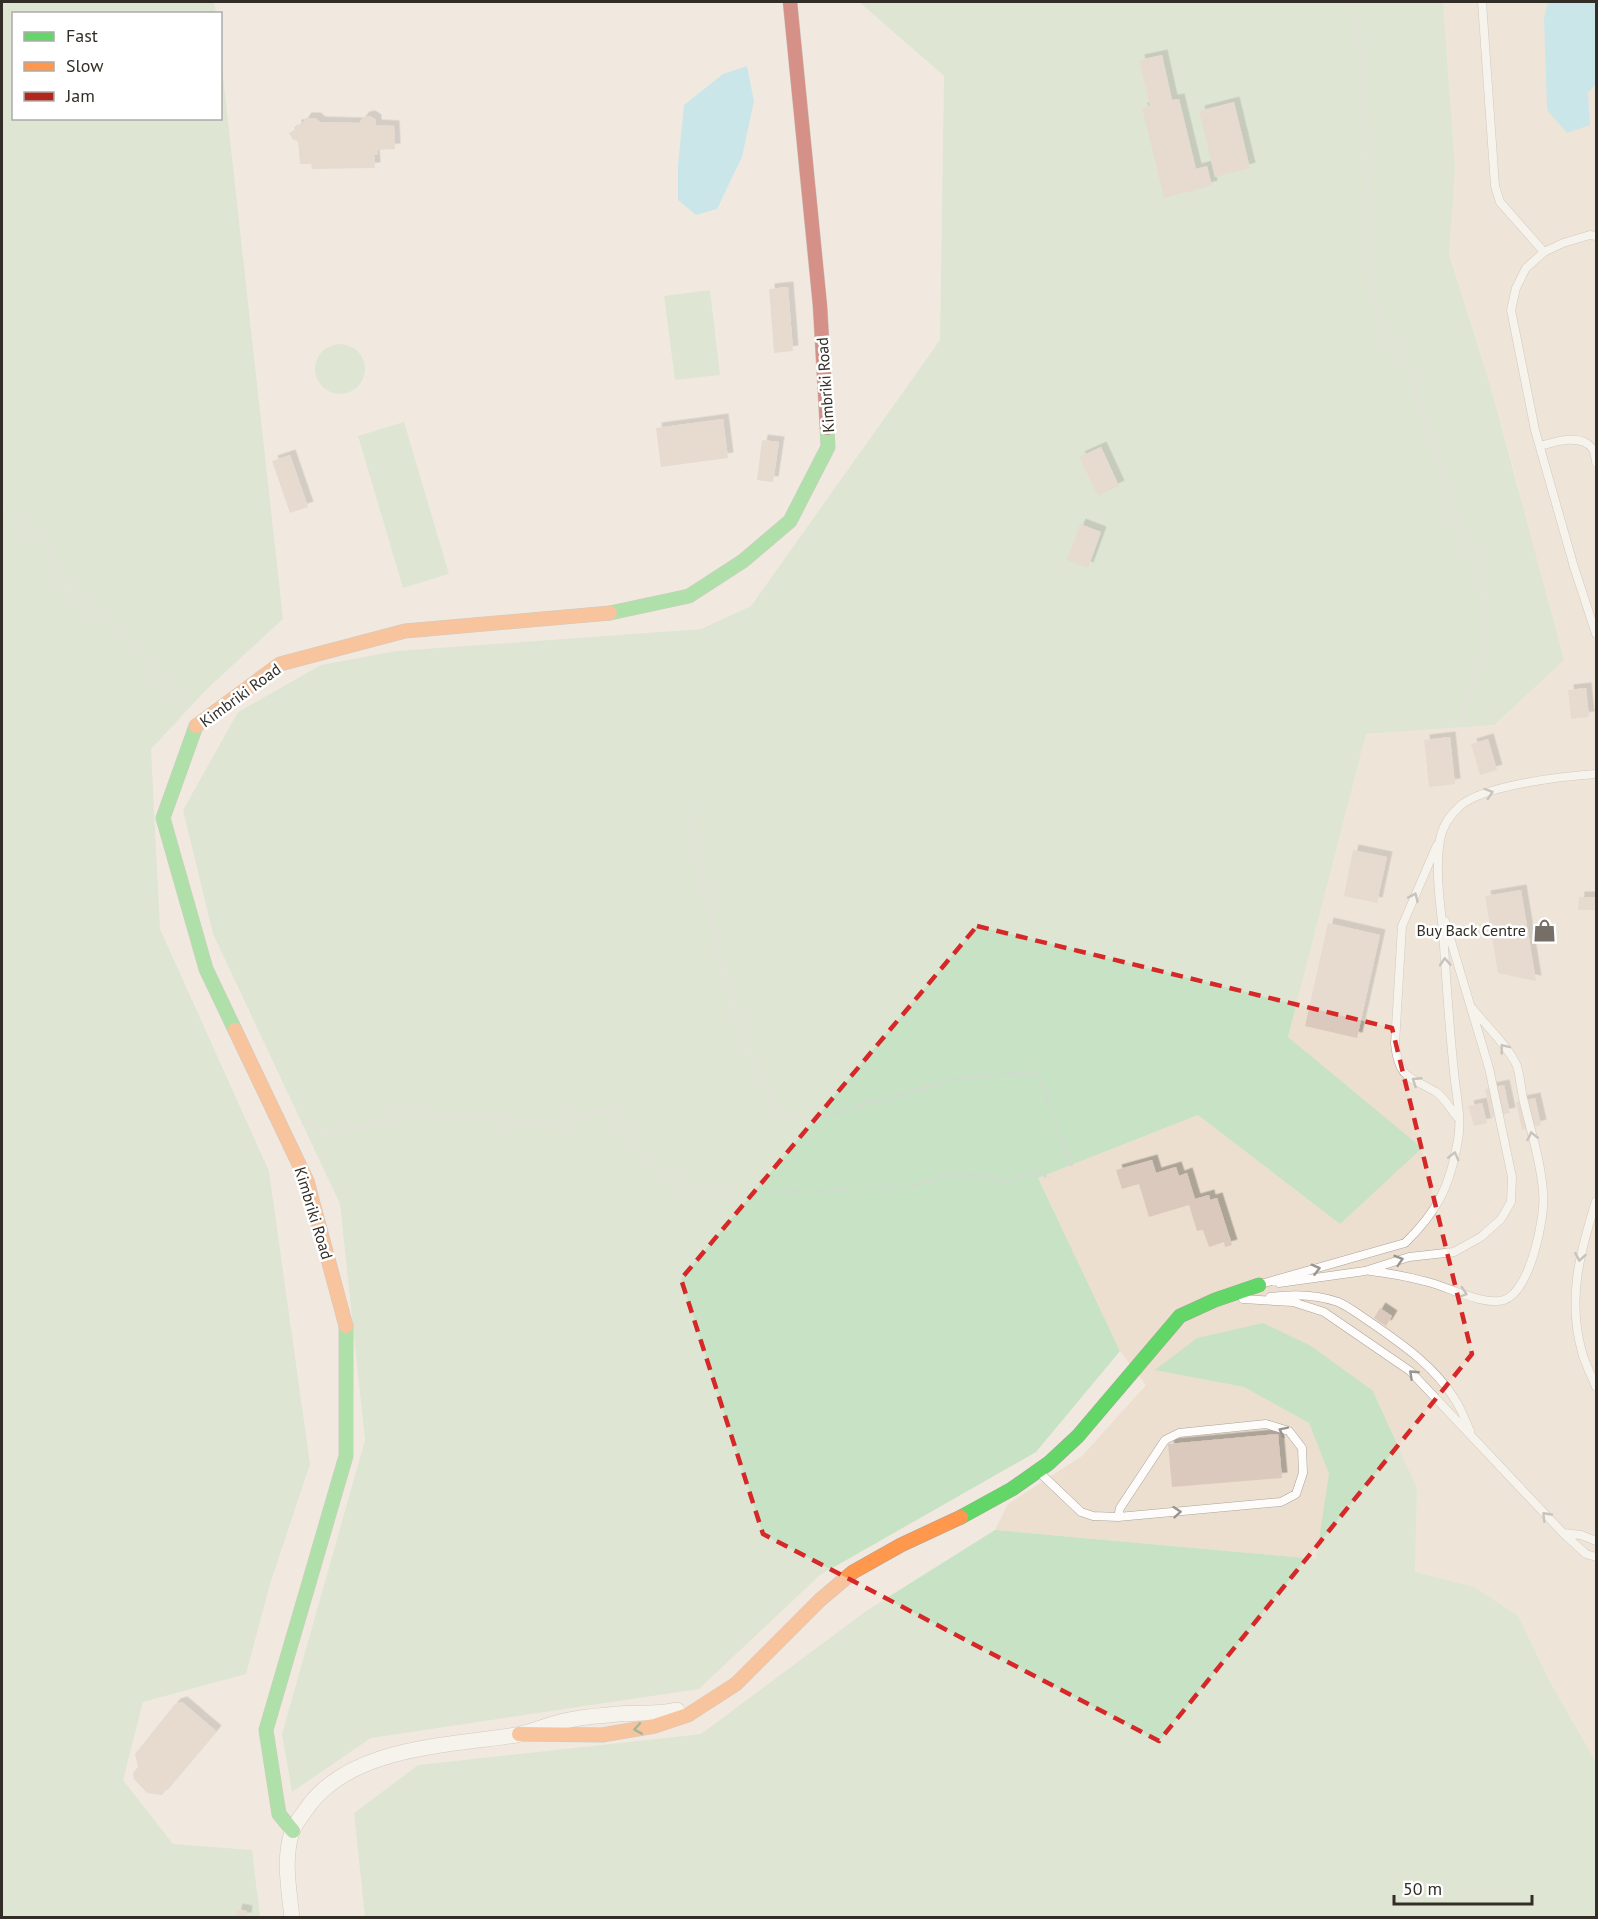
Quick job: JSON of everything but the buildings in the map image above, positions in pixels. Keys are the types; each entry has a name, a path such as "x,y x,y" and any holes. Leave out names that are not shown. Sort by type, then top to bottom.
{"street":[{"name":"Kimbriki Road","path":"293,1831 279,1814 266,1730 345,1456 346,1327 307,1181 206,969 163,818 197,725 280,664 405,631 600,615 689,596 743,561 790,521 828,447 820,306 790,2"},
{"path":"292,1917 287,1857 293,1831 312,1800 330,1784 362,1766 414,1750 519,1734 562,1721 627,1712 664,1713 712,1701 736,1684 820,1600 853,1572 901,1545 968,1514 1038,1471 1078,1436 1180,1316 1215,1300 1259,1285"}],"lane":[{"path":"1482,2 1495,186 1500,202 1544,252"},
{"path":"1596,236 1590,235 1563,243 1544,252 1526,268 1516,288 1511,310 1540,446 1574,567 1596,634"},
{"path":"1540,446 1559,441 1583,441 1593,448 1596,462"},
{"path":"1459,1119 1438,1093 1419,1085 1403,1073 1397,1058 1395,1044 1402,926 1447,820 1462,804 1516,785 1596,774"},
{"path":"1259,1285 1405,1243 1437,1206 1447,1186 1458,1140 1459,1119 1438,876 1440,839"},
{"path":"1259,1285 1304,1281 1365,1271 1409,1257 1454,1252 1481,1237 1501,1219 1511,1202 1512,1185 1505,1141 1492,1085 1441,905"},
{"path":"1365,1271 1393,1273 1482,1299 1505,1299 1516,1291 1528,1271 1544,1211 1540,1175 1517,1066 1506,1049 1469,1005"},
{"path":"1596,1201 1580,1251 1574,1303 1582,1353 1596,1387"},
{"path":"1215,1300 1295,1294 1338,1303 1410,1350 1429,1366 1454,1398 1475,1440"},
{"path":"1247,1299 1293,1302 1324,1312 1410,1371 1563,1533 1586,1554 1596,1557"},
{"path":"1038,1471 1081,1512 1094,1516 1118,1517 1281,1502 1296,1494 1303,1473 1302,1448 1288,1431 1266,1424 1179,1433 1165,1440 1120,1508 1118,1517"},
{"path":"1563,1533 1581,1535 1596,1541"}],"path":[{"path":"1353,2 1360,48 1374,303 1386,338 1412,370 1423,415 1458,525 1477,566 1487,603 1486,642 1477,675 1464,704 1461,730"},
{"path":"2,171 8,157"},
{"path":"2,508 14,522 27,528 48,544 55,561 50,576 81,596 92,612 115,624 138,648 197,725"},
{"path":"689,811 701,885 708,898 719,953 741,1039 775,1104 788,1119 819,1117 959,1078 1032,1072 1039,1077 1073,1169"},
{"path":"283,1129 310,1121 323,1133 386,1122 412,1112 497,1118 545,1125 606,1111 647,1162 696,1195 910,1187 956,1172 1007,1181 1035,1172 1050,1178"}],"highlighted area":[{"path":"977,926 1392,1028 1472,1354 1159,1741 763,1534 681,1279"}],"shaded area":[{"path":"1443,2 1596,2 1596,1762 1550,1682 1518,1616 1475,1587 1415,1572 1417,1488 1373,1391 1156,1370 1244,1387 1309,1423 1329,1474 1317,1559 995,1530 1008,1504 1082,1456 1146,1385 1120,1351 1038,1178 1198,1115 1340,1224 1372,1108 1288,1037 1366,734 1494,725 1519,489 1491,388 1449,254 1455,168"}],"green space":[{"path":"2,2 214,2 216,12 12,12 12,120 222,120 222,67 283,619 207,689 151,749 160,929 269,1171 310,1464 270,1584 246,1674 143,1702 123,1780 173,1844 252,1850 260,1917 2,1918"},
{"path":"859,2 1443,2 1455,168 1449,254 1491,388 1564,660 1494,725 1366,734 1288,1037 1422,1148 1340,1224 1198,1115 1038,1178 1120,1351 1036,1452 820,1575 699,1689 371,1738 292,1792 282,1734 365,1440 340,1204 213,934 183,810 238,712 321,665 396,651 701,629 751,606 940,340 944,76"},
{"path":"710,290 720,375 675,380 664,296"},
{"path":"345,344 358,351 364,359 364,379 358,387 350,393 335,394 322,387 316,379 315,364 322,351 330,345"},
{"path":"404,422 449,574 403,588 358,436"},
{"path":"1263,1323 1311,1346 1373,1391 1417,1488 1415,1572 1475,1587 1518,1616 1550,1682 1596,1762 1596,1917 365,1917 354,1813 418,1765 701,1734 866,1611 995,1530 1316,1559 1329,1474 1309,1423 1244,1387 1155,1370 1197,1338"}],"water":[{"path":"1548,2 1596,2 1596,84 1588,93 1590,125 1567,133 1547,110 1544,18"},
{"path":"747,66 754,101 742,157 717,209 696,215 678,200 678,165 684,105 723,74"}],"traffic: fast":[{"path":"610,613 689,596 743,561 790,521 828,447 827,428"},
{"path":"196,726 163,818 206,969 235,1030"},
{"path":"961,1517 1012,1489 1049,1463 1078,1436 1180,1316 1215,1300 1259,1285"},
{"path":"293,1831 279,1814 266,1730 346,1456 346,1326"}],"traffic: slow":[{"path":"196,726 280,664 405,631 610,613"},
{"path":"235,1030 307,1181 346,1326"},
{"path":"519,1734 602,1735 655,1726 688,1715 736,1684 820,1600 853,1572 901,1545 961,1517"}],"traffic: jam":[{"path":"790,2 820,306 827,428"}],"place":[{"name":"Buy Back Centre","path":"1544,930"}]}
